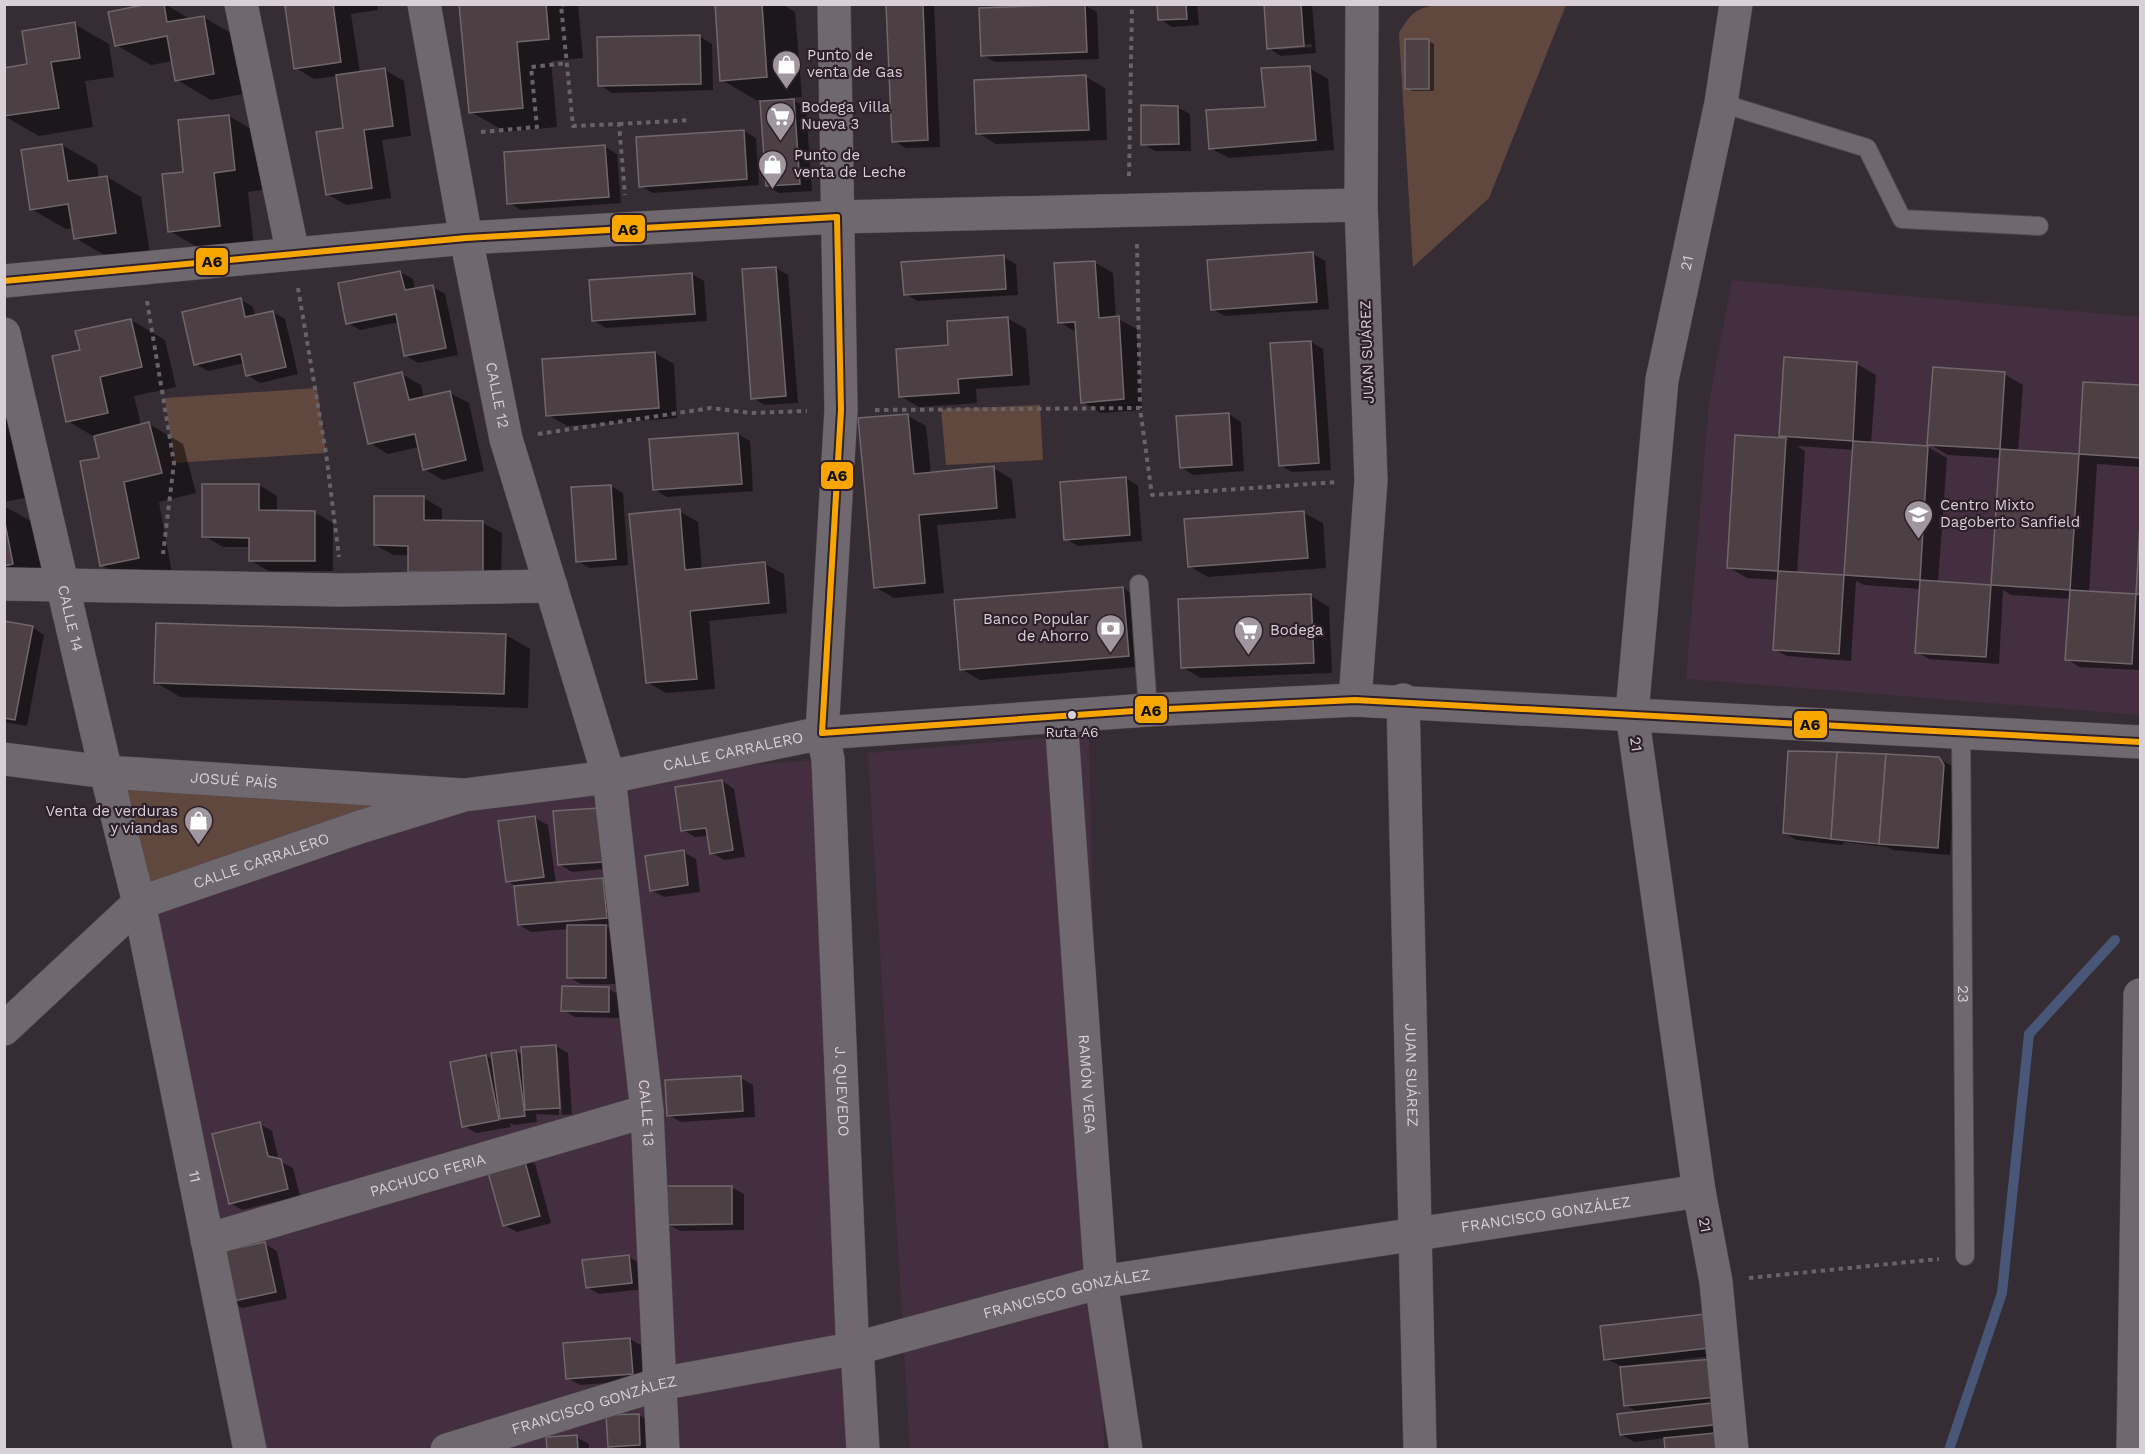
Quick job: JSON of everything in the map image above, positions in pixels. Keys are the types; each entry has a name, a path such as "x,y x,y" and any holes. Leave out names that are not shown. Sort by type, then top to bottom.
{"street":[{"path":"241,4 293,254"},
{"name":"CALLE 12","path":"424,4 466,238 506,439 609,777"},
{"name":"J. QUEVEDO","path":"834,4 841,410 822,733 828,759 852,1332 856,1348 863,1449"},
{"name":"JUAN SUÁREZ","path":"1355,700 1371,480 1361,205 1362,4"},
{"name":"21","path":"1732,1449 1716,1282 1699,1191 1632,713 1662,380 1721,103 1736,4"},
{"path":"4,281 466,238 837,217 1361,205"},
{"name":"CALLE 14","path":"4,334 106,771 140,903"},
{"path":"4,585 343,590 551,586"},
{"name":"CALLE CARRALERO","path":"4,1029 140,903 360,827 464,795 609,777 822,733 1148,710 1355,700 1403,700 2140,742"},
{"name":"JUAN SUÁREZ","path":"1403,700 1417,1233 1420,1449"},
{"name":"RAMÓN VEGA","path":"1061,717 1101,1282 1126,1449"},
{"name":"JOSUÉ PAÍS","path":"4,759 106,771 464,795"},
{"name":"CALLE 13","path":"609,777 647,1111 663,1449"},
{"name":"11","path":"140,903 250,1449"},
{"path":"2133,1449 2140,995"},
{"name":"PACHUCO FERIA","path":"207,1240 647,1111"},
{"name":"FRANCISCO GONZÁLEZ","path":"447,1449 660,1384 856,1348 1101,1282 1699,1191"}],"lane":[{"path":"1721,103 1867,148 1902,219 2039,226"},
{"path":"1139,584 1148,710"},
{"name":"23","path":"1961,730 1965,1256"}],"path":[{"path":"566,4 561,5 573,126 691,120"},
{"path":"1132,4 1132,210 1140,408 1152,495 1371,480"},
{"path":"448,135 537,127 531,67 567,63"},
{"path":"619,124 628,229"},
{"path":"293,254 326,453 343,590"},
{"path":"141,269 174,463 159,588"},
{"path":"506,439 711,408 751,413 841,410 1140,408"},
{"path":"1716,1282 1965,1256"}],"shaded area":[{"path":"1441,4 1566,5 1489,198 1413,267 1399,33 1416,12"},
{"name":"Centro Mixto Dagoberto Sanfield","path":"1732,280 2140,317 2140,715 1686,679 1709,402"},
{"path":"317,388 326,453 174,463 165,398"},
{"path":"1040,405 1043,460 946,465 941,409"},
{"path":"1089,734 1104,1449 910,1449 868,753"},
{"path":"828,759 861,1449 250,1449 139,903 464,795 609,777"},
{"path":"106,772 464,795 139,903"}],"building":[{"path":"148,4 164,4 167,22 204,16 214,74 175,81 167,36 115,46 108,12"},
{"path":"333,4 341,62 294,69 285,6"},
{"path":"459,4 546,4 549,39 517,42 523,108 469,113"},
{"path":"715,4 762,4 767,77 720,81"},
{"path":"886,4 923,4 928,140 892,142"},
{"path":"1085,4 1087,52 981,56 979,8"},
{"path":"1157,4 1186,4 1187,19 1158,20"},
{"path":"1264,4 1301,4 1304,46 1267,49"},
{"path":"75,22 80,58 51,62 59,108 4,116 4,68 27,64 22,31"},
{"path":"700,35 701,84 598,86 597,37"},
{"path":"1405,39 1429,39 1429,89 1405,89"},
{"path":"1310,66 1316,140 1209,149 1206,110 1265,107 1261,68"},
{"path":"385,68 393,126 364,130 372,188 326,195 316,132 343,128 336,75"},
{"path":"1086,75 1089,130 976,134 974,80"},
{"name":"Bodega Villa Nueva 3","path":"794,99 800,184 766,186 760,101"},
{"path":"1141,105 1178,106 1179,144 1141,145"},
{"path":"229,115 235,170 214,173 220,226 168,232 162,174 183,172 178,120"},
{"path":"744,130 747,179 639,187 636,137"},
{"path":"62,144 68,181 107,176 116,233 74,239 68,204 30,210 21,150"},
{"path":"605,145 609,197 507,204 504,152"},
{"path":"1313,252 1317,302 1211,310 1207,260"},
{"path":"1004,255 1006,289 904,295 901,262"},
{"path":"1095,261 1099,318 1119,316 1124,399 1081,403 1075,322 1058,323 1054,263"},
{"path":"776,267 786,396 751,399 742,269"},
{"path":"400,271 405,290 433,285 446,348 404,356 396,314 346,324 338,283"},
{"path":"692,273 695,314 592,321 589,280"},
{"path":"241,298 245,317 273,311 286,367 246,376 241,354 194,365 182,312"},
{"path":"1008,317 1012,375 958,379 959,393 899,397 896,349 948,345 947,321"},
{"path":"131,319 142,367 100,377 108,413 66,422 52,356 80,350 75,331"},
{"path":"1311,341 1319,463 1279,466 1270,343"},
{"path":"655,352 659,408 546,416 542,359"},
{"path":"1784,357 1857,362 1853,441 1779,436"},
{"path":"1933,367 2005,372 2000,449 1927,445"},
{"path":"402,372 409,400 450,391 466,460 423,470 415,434 368,444 354,383"},
{"path":"2083,382 2140,385 2140,458 2079,454"},
{"path":"1229,413 1232,465 1180,468 1176,416"},
{"path":"908,414 914,474 994,466 997,508 919,515 925,583 874,588 858,418"},
{"path":"149,422 162,473 124,482 139,558 100,566 80,461 99,458 94,436"},
{"path":"738,433 742,484 653,490 649,439"},
{"path":"1735,435 1786,438 1778,571 1727,568"},
{"path":"1853,441 1928,446 1920,580 1844,575"},
{"path":"2000,449 2079,454 2070,590 1991,585"},
{"path":"1126,477 1130,535 1064,540 1060,482"},
{"path":"202,484 259,484 259,510 315,511 315,561 249,561 249,538 202,537"},
{"path":"611,485 616,559 576,562 571,487"},
{"path":"374,496 424,496 424,520 483,521 483,572 408,572 408,546 374,545"},
{"path":"680,509 685,570 765,562 769,603 690,611 697,679 646,683 629,514"},
{"path":"1304,511 1308,558 1188,567 1184,519"},
{"path":"4,518 13,564 4,566"},
{"path":"2140,524 2140,594 2136,594"},
{"path":"1778,571 1844,575 1839,654 1773,650"},
{"path":"1920,580 1991,585 1986,657 1915,653"},
{"path":"1123,587 1129,656 960,670 954,600"},
{"path":"2070,590 2136,594 2132,664 2065,660"},
{"path":"1311,594 1314,663 1181,668 1178,599"},
{"path":"4,621 33,626 15,720 4,718"},
{"path":"156,623 506,634 504,694 154,683"},
{"path":"1788,751 1837,752 1831,839 1783,833"},
{"path":"1837,752 1886,754 1879,844 1831,839"},
{"path":"1886,754 1939,757 1944,765 1938,848 1879,844"},
{"path":"722,780 733,850 710,854 706,828 681,831 675,787"},
{"path":"599,808 603,862 558,865 553,811"},
{"path":"535,816 544,877 506,882 498,821"},
{"path":"684,850 688,885 650,891 645,856"},
{"path":"603,878 607,918 518,925 514,886"},
{"path":"567,925 606,925 606,978 567,978"},
{"path":"562,986 609,987 609,1012 561,1011"},
{"path":"556,1045 560,1108 525,1110 521,1047"},
{"path":"516,1050 525,1116 500,1119 491,1053"},
{"path":"486,1055 499,1120 462,1127 450,1062"},
{"path":"741,1076 743,1111 667,1116 665,1080"},
{"path":"260,1122 268,1156 281,1159 288,1189 229,1204 212,1134"},
{"path":"523,1155 540,1216 503,1226 486,1165"},
{"path":"666,1186 732,1186 732,1224 666,1225"},
{"path":"265,1242 276,1292 229,1302 218,1252"},
{"path":"629,1255 632,1283 586,1288 582,1260"},
{"path":"1714,1313 1718,1347 1604,1360 1600,1326"},
{"path":"630,1338 633,1374 566,1379 563,1343"},
{"path":"1713,1359 1717,1397 1624,1406 1620,1367"},
{"path":"1719,1402 1722,1424 1620,1435 1617,1414"},
{"path":"639,1414 640,1445 608,1447 606,1415"},
{"path":"1725,1432 1727,1450 1665,1450 1664,1438"},
{"path":"577,1435 578,1450 547,1450 546,1437"}],"waterway":[{"path":"1949,1450 2002,1293 2029,1034 2115,940"}],"transit line":[{"name":"A6","path":"4,281 466,238 837,217"},
{"name":"A6","path":"822,733 841,410 837,217"},
{"name":"A6","path":"822,733 1148,710 1355,700 2140,742"}],"place":[{"name":"Punto de venta de Gas","path":"786,90"},
{"name":"Bodega Villa Nueva 3","path":"780,142"},
{"name":"Punto de venta de Leche","path":"773,190"},
{"name":"Centro Mixto Dagoberto Sanfield","path":"1919,540"},
{"name":"Banco Popular de Ahorro","path":"1110,654"},
{"name":"Bodega","path":"1249,656"},
{"name":"Ruta A6","path":"1072,715"},
{"name":"Venta de verduras y viandas","path":"199,846"}]}
